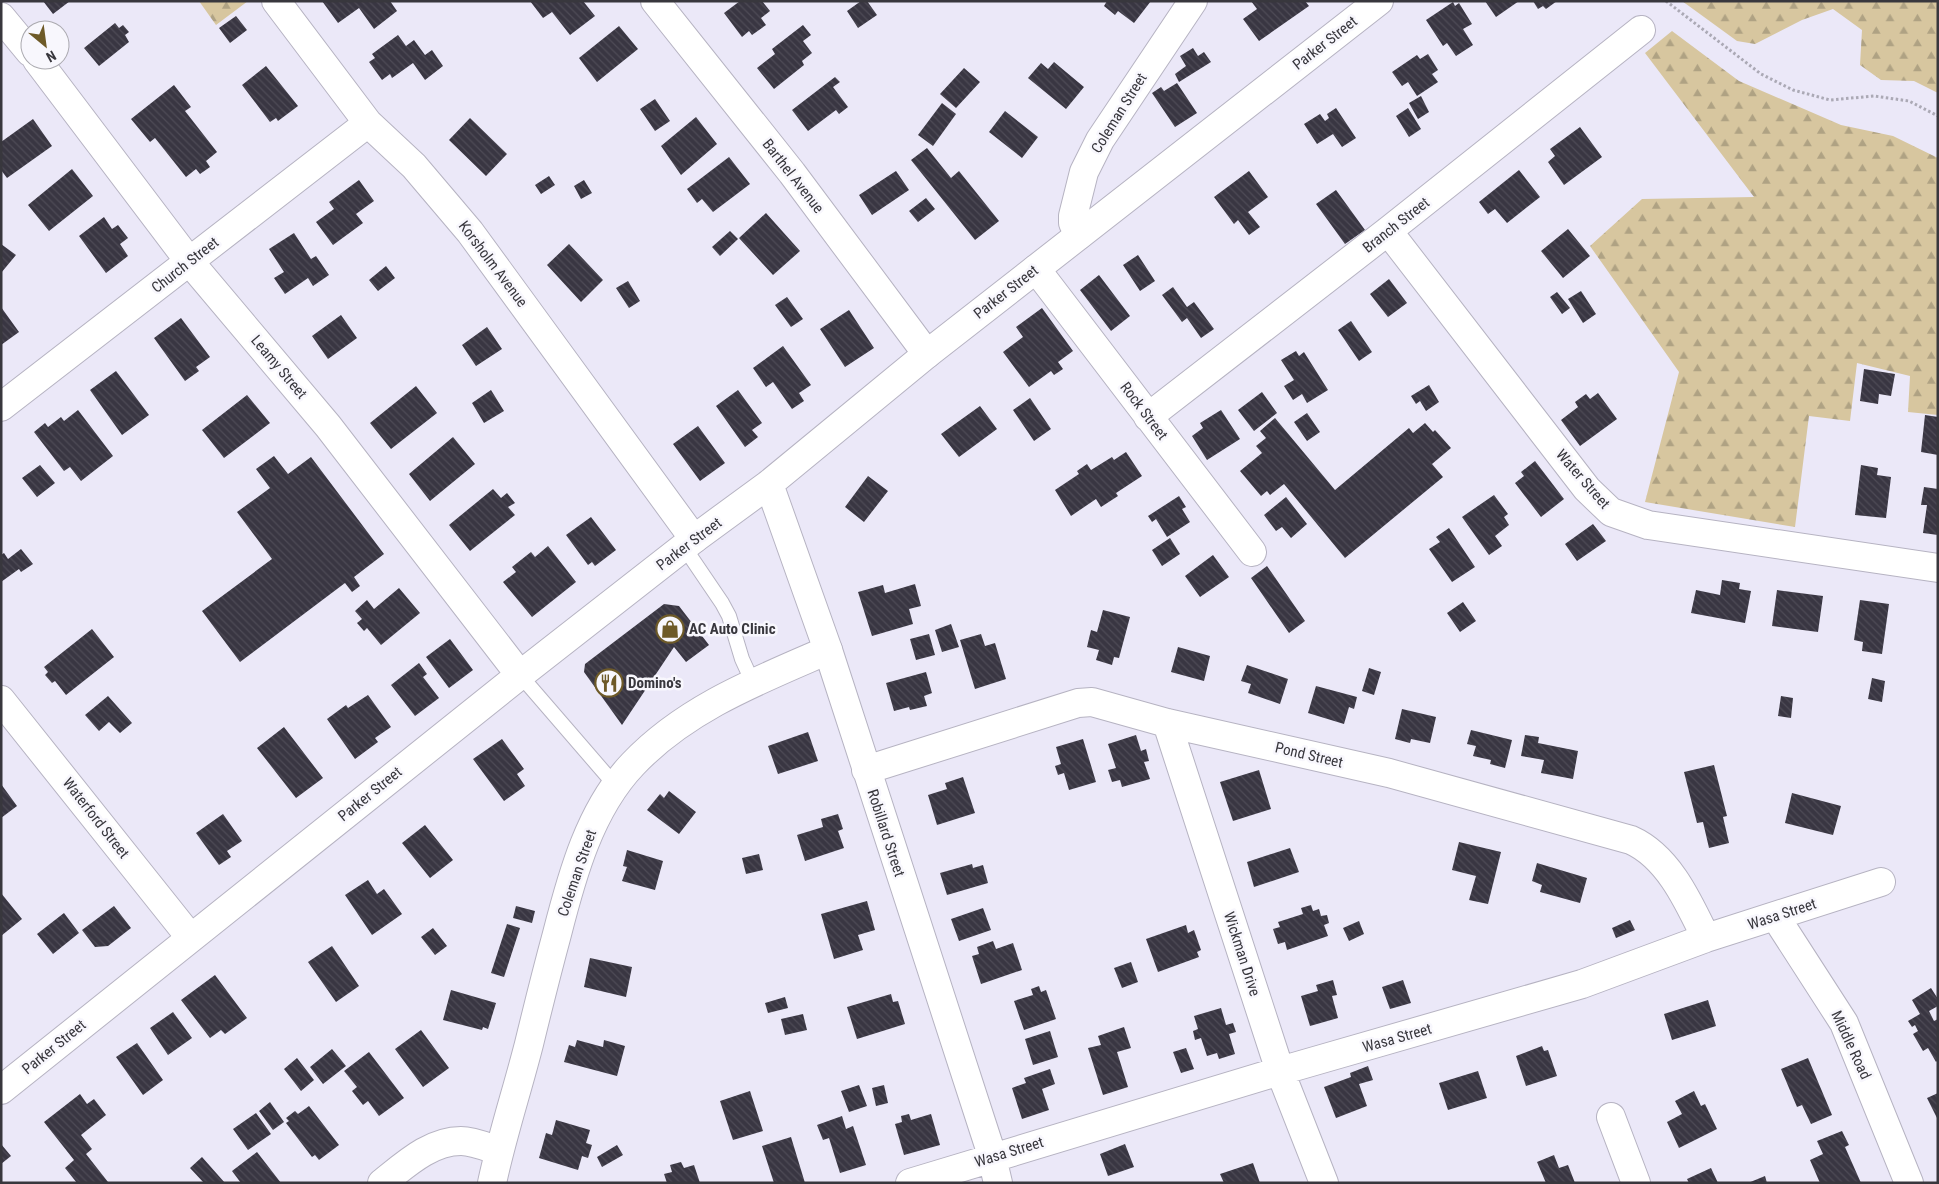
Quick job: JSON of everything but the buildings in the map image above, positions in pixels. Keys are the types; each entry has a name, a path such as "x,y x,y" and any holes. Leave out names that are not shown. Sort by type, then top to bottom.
{"street":[{"name":"Korsholm Avenue","path":"276,1 368,123 414,166 470,232 689,543"},
{"name":"Barthel Avenue","path":"655,1 792,173 927,354"},
{"name":"Coleman Street","path":"1079,235 1073,223 1073,216 1084,172 1100,140 1120,108 1193,1"},
{"name":"Parker Street","path":"1,1090 520,674 689,543 769,484 927,354 1379,1"},
{"path":"1,17 20,40"},
{"name":"Branch Street","path":"1148,416 1388,231 1641,30"},
{"name":"Leamy Street","path":"45,70 189,261 328,426 520,674"},
{"name":"Church Street","path":"1,407 368,123"},
{"name":"Water Street","path":"1388,231 1587,490 1611,512 1648,525 1938,568"},
{"name":"Rock Street","path":"1036,269 1252,552"},
{"name":"Robillard Street","path":"769,484 828,650 990,1150 994,1170"},
{"name":"Coleman Street","path":"492,1183 498,1151 521,1074 565,900 580,853 594,822 615,785 633,764 679,724 708,706 753,683 828,650"},
{"name":"Waterford Street","path":"1,700 190,937"},
{"name":"Pond Street","path":"866,770 1083,702 1110,706 1167,723 1389,773 1631,840 1651,852 1663,864 1683,894 1706,938"},
{"name":"Wickman Drive","path":"1167,723 1280,1071 1324,1183"},
{"name":"Wasa Street","path":"910,1183 994,1170 1280,1071 1582,984 1706,938 1881,882"},
{"name":"Middle Road","path":"1776,916 1844,1023 1909,1183"},
{"path":"1611,1116 1636,1183"},
{"path":"382,1183 425,1152 444,1144 461,1141 498,1151"}],"lane":[{"path":"689,543 729,616 742,659 753,683"},
{"path":"520,674 615,785"}],"path":[{"path":"1666,1 1762,74 1793,90 1830,100 1874,96 1909,101 1938,116"}],"green space":[{"path":"199,1 248,1 216,25"},
{"path":"1682,1 1938,1 1938,93 1914,81 1881,80 1860,65 1862,30 1833,9 1802,20 1755,44 1737,41"},
{"path":"1672,31 1739,81 1841,125 1893,136 1938,158 1938,415 1908,412 1910,376 1857,363 1850,421 1809,416 1795,527 1645,502 1679,372 1590,246 1642,199 1754,197 1645,53"}],"place":[{"name":"AC Auto Clinic","path":"670,629"},
{"name":"Domino's","path":"609,683"}]}
